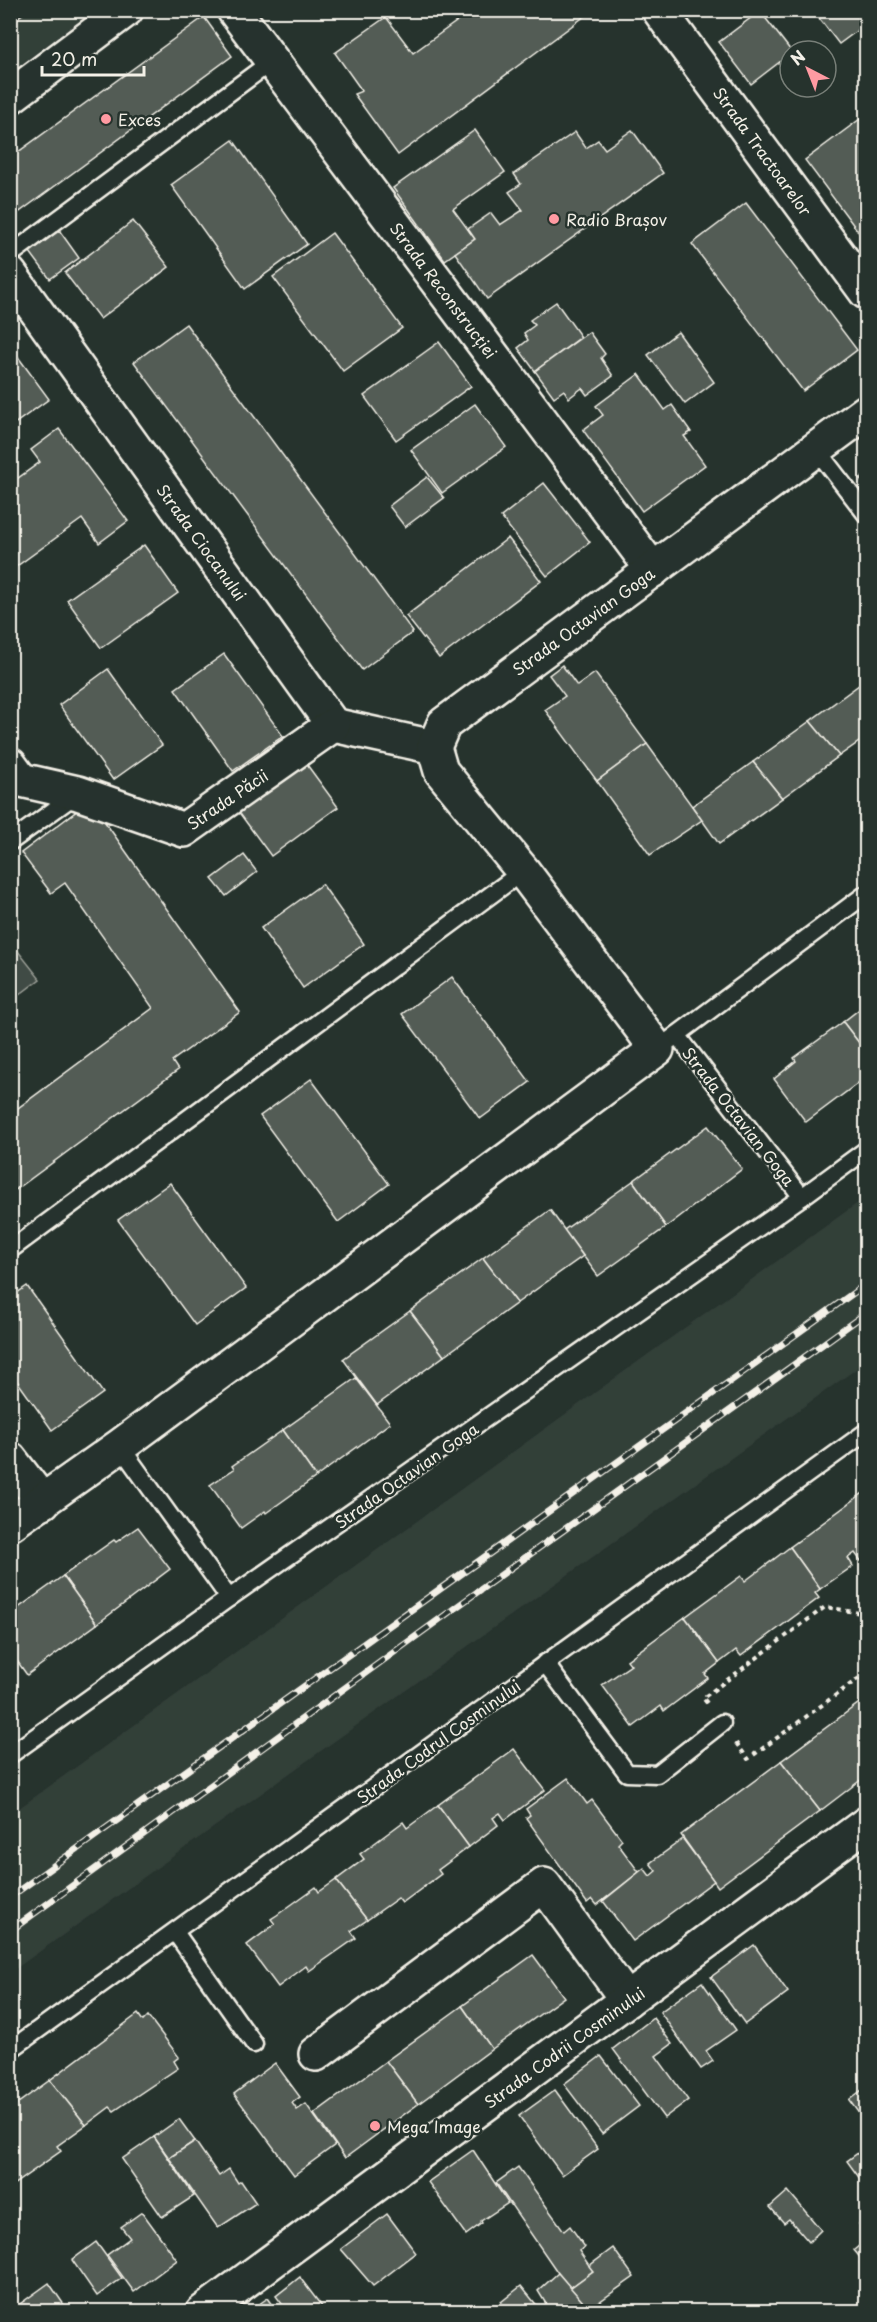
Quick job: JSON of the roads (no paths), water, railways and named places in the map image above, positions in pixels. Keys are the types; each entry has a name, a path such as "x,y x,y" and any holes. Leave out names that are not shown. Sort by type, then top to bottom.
{"street":[{"path":"10,97 126,10"},
{"name":"Strada Reconstrucției","path":"234,10 653,570"},
{"name":"Strada Tractoarelor","path":"659,10 867,292"},
{"name":"Strada Ciocanului","path":"10,274 333,725"},
{"name":"Strada Octavian Goga","path":"10,1524 120,1446 667,1042 441,771 434,747 444,724 867,412"},
{"path":"333,725 434,747"},
{"name":"Strada Păcii","path":"10,765 21,780 78,793 184,830 333,725"},
{"path":"10,1459 43,1502"},
{"name":"Strada Codrii Cosminului","path":"203,2312 867,1824"},
{"path":"316,2054 544,1884 627,2000"}],"lane":[{"path":"10,255 273,61"},
{"path":"816,449 867,514"},
{"path":"10,842 78,793"},
{"path":"10,1250 523,871"},
{"name":"Strada Octavian Goga","path":"802,1197 667,1042 867,894"},
{"name":"Strada Octavian Goga","path":"10,1755 229,1598 867,1150"},
{"name":"Strada Codrul Cosminului","path":"10,2050 867,1432"},
{"path":"120,1446 229,1598"},
{"path":"545,1664 627,1773 657,1774 722,1723"},
{"path":"175,1932 255,2044"}],"railway":[{"path":"10,1897 866,1284"},
{"path":"10,1931 866,1313"}],"place":[{"name":"Exces","path":"106,119"},
{"name":"Radio Brașov","path":"554,219"},
{"name":"Mega Image","path":"375,2126"}]}
